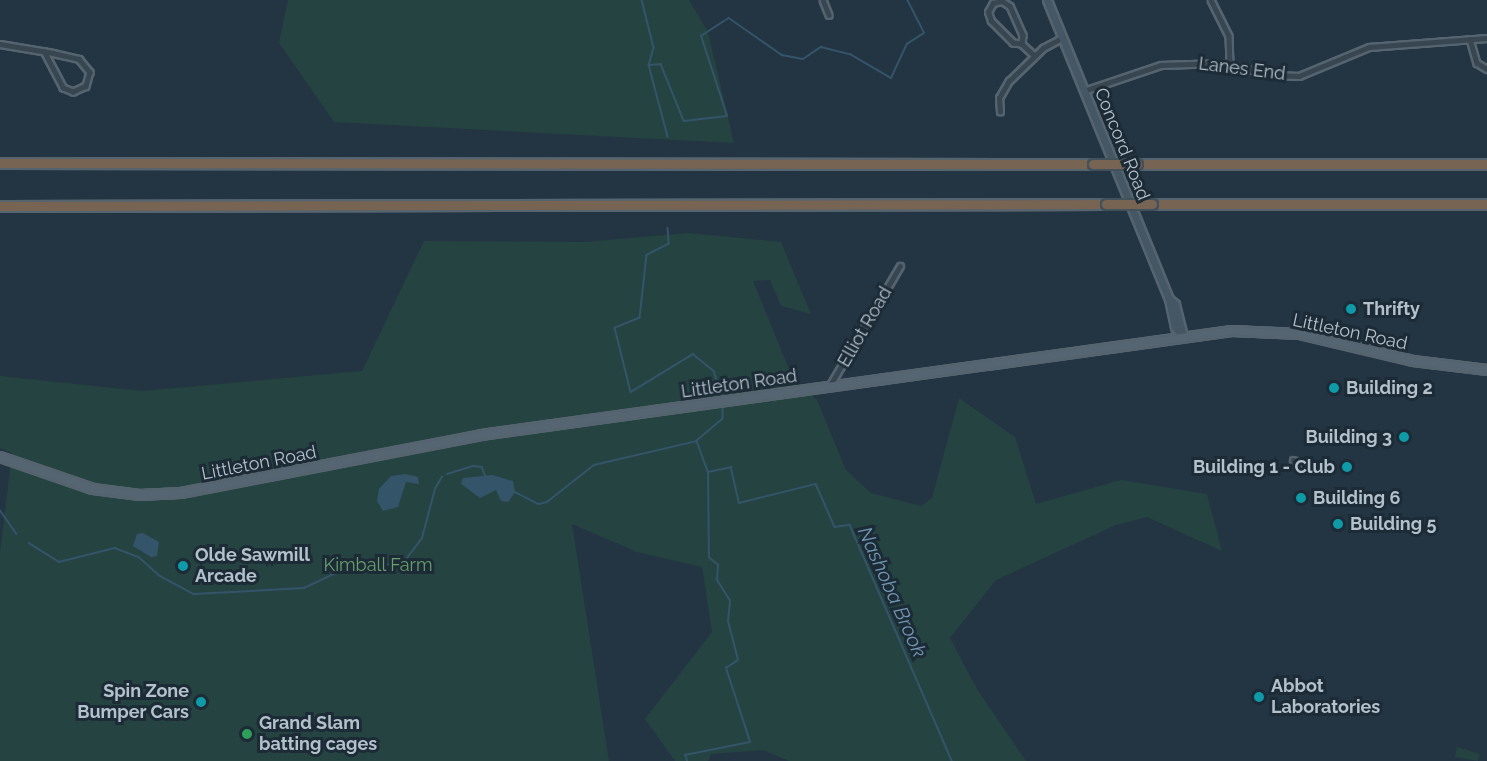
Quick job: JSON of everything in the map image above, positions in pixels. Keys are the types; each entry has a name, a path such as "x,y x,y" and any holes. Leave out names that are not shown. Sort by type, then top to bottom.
{"highway":[{"path":"0,163 1487,164"},
{"path":"0,206 1487,204"}],"main road":[{"name":"Concord Road","path":"1048,0 1169,299 1175,304 1183,336"},
{"name":"Littleton Road","path":"0,458 103,491 181,493 481,435 1183,336 1245,331 1289,333 1413,361 1487,370"}],"street":[{"path":"823,0 829,15"},
{"path":"1211,0 1230,41 1230,64"},
{"path":"1022,44 1023,35 1010,6 1002,1 993,3 988,12 991,21 1013,43 1022,44 1034,55"},
{"path":"1000,112 998,101 1002,91 1034,55 1062,38"},
{"name":"Lanes End","path":"1084,91 1161,65 1230,64 1274,75 1299,76 1369,47 1487,38"},
{"path":"1470,39 1477,63 1487,69"},
{"path":"0,44 44,52 85,63 90,76 86,86 77,91 63,88 44,52"},
{"name":"Elliot Road","path":"829,387 900,266"},
{"path":"1293,460 1327,470"}],"green space":[{"path":"288,0 689,0 708,32 734,143 334,122 279,43"},
{"name":"Kimball Farm","path":"687,233 781,242 811,314 781,306 770,280 753,281 793,379 817,400 846,470 871,493 921,506 932,498 959,398 1015,437 1036,504 1121,480 1207,494 1222,551 1147,517 1116,525 996,580 950,638 977,689 1026,761 789,761 763,750 711,754 708,761 675,761 645,719 712,632 702,567 637,552 572,524 609,761 0,761 0,553 12,453 0,448 0,376 142,391 362,371 424,241 585,242"},
{"path":"1457,747 1480,754 1478,761 1455,757"}],"water":[{"path":"405,474 418,477 419,484 406,482 398,507 383,511 377,501 379,489 391,476"},
{"path":"492,475 513,481 515,492 508,502 501,501 496,490 480,498 461,484 463,478"},
{"path":"143,533 159,542 157,556 151,557 133,546 137,534"}],"waterway":[{"name":"Nashoba Brook","path":"642,0 654,48 649,65 668,137"},
{"path":"649,65 661,64 684,121 727,116 701,36 729,18 782,55 803,59 821,47 850,54 891,78 907,44 924,33 907,0"},
{"name":"Nashoba Brook","path":"668,228 669,244 647,255 640,318 615,328 631,392 693,354 714,371 722,395"},
{"name":"Nashoba Brook","path":"723,407 723,419 697,441 708,472 731,467 739,503 816,484 835,527 850,525 952,761"},
{"path":"513,491 539,504 547,502 594,465 697,441"},
{"path":"447,474 473,466 482,467 486,477"},
{"path":"687,761 685,755 750,742 726,668 738,660 728,621 730,601 717,580 718,565 709,558 708,473"},
{"path":"29,543 59,562 115,548 139,557 160,576 194,594 304,588 339,572 404,562 422,538 435,489 442,477"},
{"path":"0,510 17,534"}],"place":[{"name":"Thrifty","path":"1351,309"},
{"name":"Building 2","path":"1334,388"},
{"name":"Building 3","path":"1404,437"},
{"name":"Building 1 - Club","path":"1347,467"},
{"name":"Building 6","path":"1301,498"},
{"name":"Building 5","path":"1338,524"},
{"name":"Olde Sawmill Arcade","path":"183,566"},
{"name":"Abbot Laboratories","path":"1259,697"},
{"name":"Spin Zone Bumper Cars","path":"201,702"},
{"name":"Grand Slam batting cages","path":"247,734"}]}
